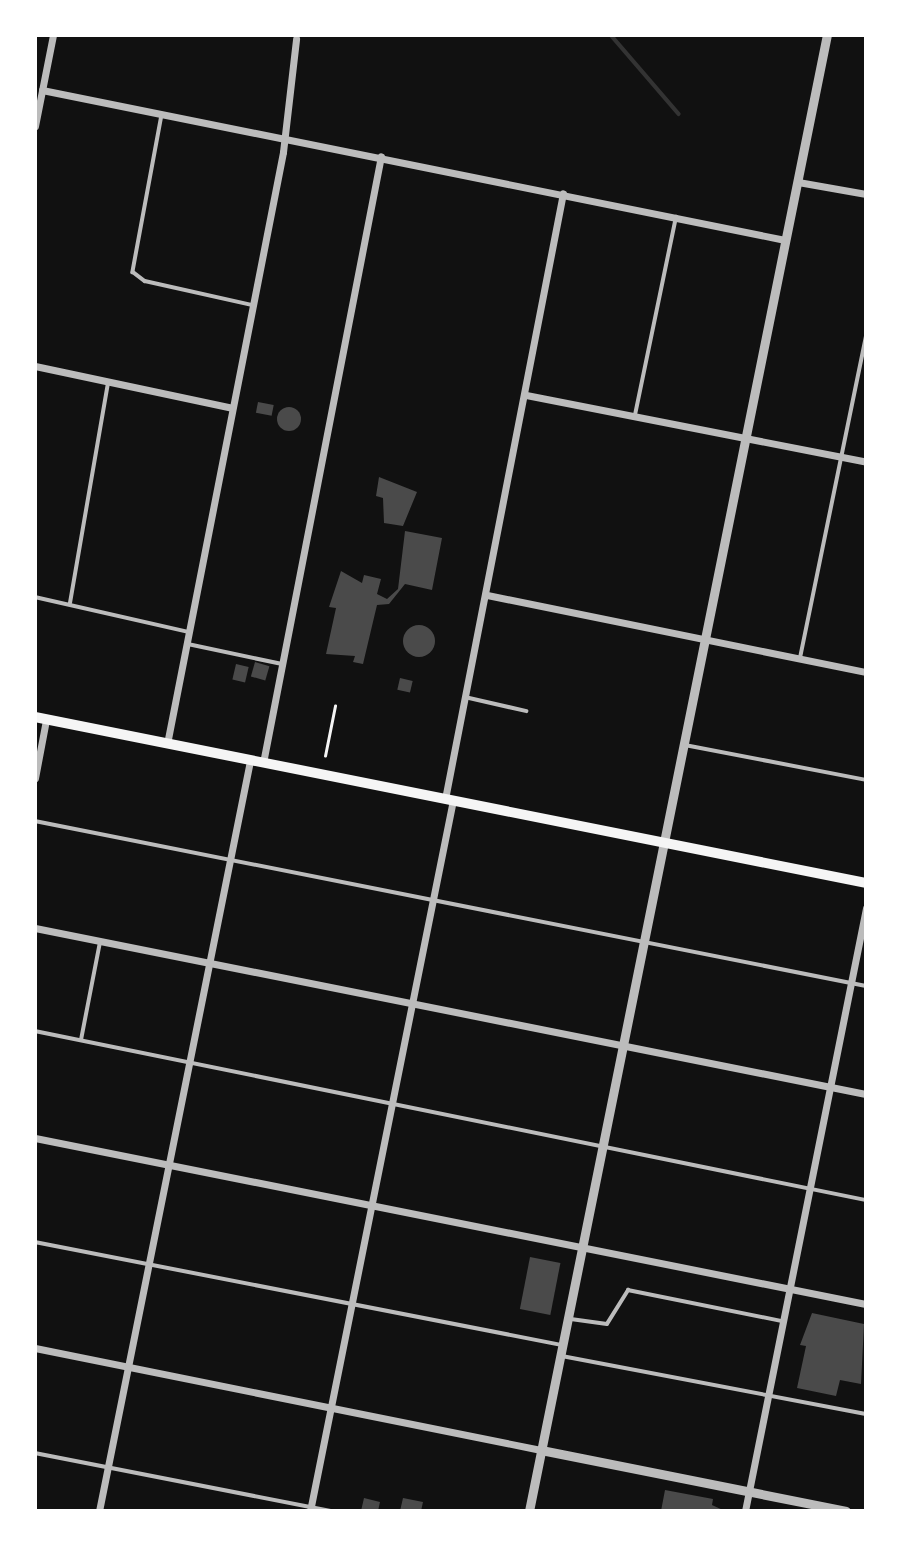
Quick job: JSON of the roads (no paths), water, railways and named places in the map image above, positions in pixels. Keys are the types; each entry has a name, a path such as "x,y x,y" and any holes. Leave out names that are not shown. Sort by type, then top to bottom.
{"main road":[{"path":"40,719 866,883"}],"street":[{"path":"35,125 53,35"},
{"path":"528,1511 563,1350 622,1045 685,745 702,641 827,35"},
{"path":"167,744 285,138 296,39"},
{"path":"42,90 381,156 785,240"},
{"path":"263,763 381,156"},
{"path":"798,182 866,194"},
{"path":"311,1509 434,898 465,697 526,396 563,194"},
{"path":"35,366 232,408"},
{"path":"526,396 866,462"},
{"path":"487,595 702,641 866,672"},
{"path":"35,778 40,719"},
{"path":"99,1511 250,761"},
{"path":"746,1511 866,908"},
{"path":"35,928 866,1094"},
{"path":"35,1138 866,1304"},
{"path":"35,1348 750,1492 810,1507 846,1511"}],"lane":[{"path":"162,115 133,272 145,281 253,305"},
{"path":"635,417 677,216"},
{"path":"800,660 866,337"},
{"path":"70,603 109,382"},
{"path":"35,597 189,632"},
{"path":"186,643 282,664"},
{"path":"465,697 526,710"},
{"path":"685,745 866,780"},
{"path":"35,821 230,857 643,943 866,986"},
{"path":"80,1040 101,940"},
{"path":"35,1031 394,1100 602,1150 866,1200"},
{"path":"35,1242 353,1303 770,1396 866,1414"},
{"path":"569,1318 607,1324 628,1290 784,1322"},
{"path":"35,1452 330,1511"}],"waterway":[{"path":"611,35 679,114"}]}
